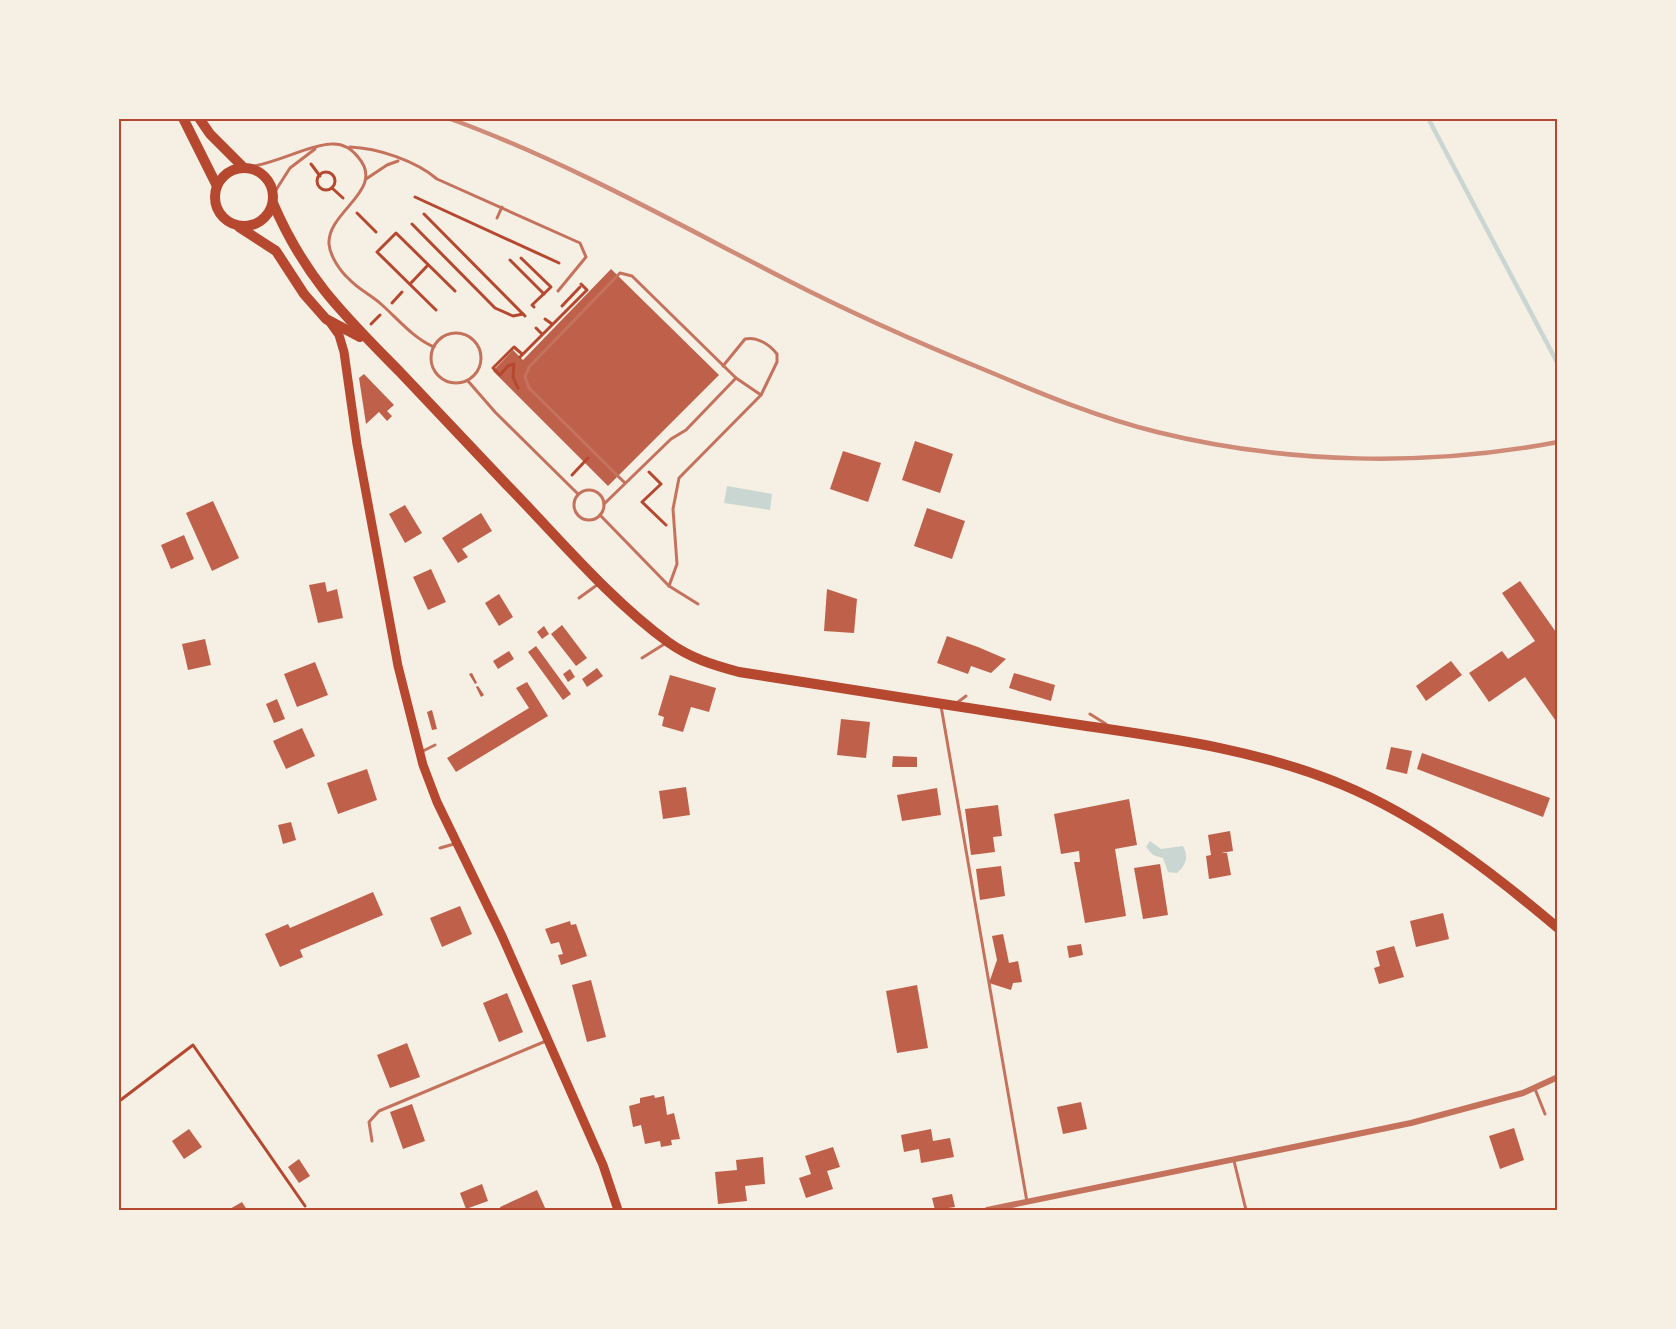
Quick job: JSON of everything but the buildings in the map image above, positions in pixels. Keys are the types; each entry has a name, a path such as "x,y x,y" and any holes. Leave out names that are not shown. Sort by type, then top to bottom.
{"main road":[{"path":"183,118 217,186 216,204 226,220 276,251 304,294 339,335 344,352 357,444 396,654 419,752 432,790 456,844 502,936 605,1170 618,1210"},
{"path":"200,118 210,134 245,167 265,176 292,245 310,274 368,341 601,582 668,642 699,660 739,672 1115,730 1271,759 1360,792 1400,814 1467,858 1557,928"},
{"path":"217,186 227,173 245,167"},
{"path":"234,224 242,226 258,222 265,217 273,198"},
{"path":"326,319 368,341"}],"street":[{"path":"987,1210 1411,1123 1535,1089 1557,1077"}],"lane":[{"path":"245,167 271,163 329,144 373,150 420,167 437,179 573,238 585,249 586,257 558,291"},
{"path":"273,198 290,168 319,147"},
{"path":"349,147 362,160 366,179"},
{"path":"403,162 387,165 366,179 358,196 335,223 330,233 332,255 348,278 381,304 417,338 434,346"},
{"path":"497,219 502,207"},
{"path":"625,483 529,388 525,377 529,367 620,273 632,276 736,378 761,395"},
{"path":"455,333 473,339 480,351 481,365 468,381 452,383 439,376 432,362 434,346 447,335 455,333"},
{"path":"669,586 677,564 673,509 679,478 761,395 777,362 777,354 771,346 750,338 745,339 723,366"},
{"path":"604,504 601,496 594,490 585,490 578,494 574,503 579,516 592,520 600,515 604,504 671,439 686,430 736,378"},
{"path":"468,381 495,412 578,494"},
{"path":"600,515 669,586 698,604"},
{"path":"579,598 601,582"},
{"path":"642,658 668,642"},
{"path":"966,696 946,705 1027,1202"},
{"path":"1090,714 1115,730"},
{"path":"419,752 435,745"},
{"path":"440,848 456,844"},
{"path":"372,1142 369,1122 379,1112 548,1040"},
{"path":"1535,1089 1545,1114"},
{"path":"1234,1161 1246,1210"}],"path":[{"path":"311,164 320,176"},
{"path":"327,173 334,177 335,184 327,190 320,187 318,180 320,176 327,173"},
{"path":"332,188 343,198"},
{"path":"415,197 559,263"},
{"path":"357,213 376,232"},
{"path":"412,224 495,308 513,316 524,315 424,214"},
{"path":"436,310 377,252 396,233 454,291"},
{"path":"382,237 387,242"},
{"path":"521,258 550,287 532,305 534,307"},
{"path":"510,260 544,294"},
{"path":"410,284 428,265"},
{"path":"508,366 500,375 493,368 513,347 521,356 552,324 564,308 581,286 587,290 564,308"},
{"path":"392,303 402,292"},
{"path":"564,300 564,308"},
{"path":"371,324 381,314"},
{"path":"545,319 552,324"},
{"path":"536,328 542,334"},
{"path":"571,476 584,463"},
{"path":"649,472 661,484 642,502 674,534"},
{"path":"118,1102 193,1045 305,1206"}],"shaded area":[{"path":"727,486 772,494 770,510 724,503"},
{"path":"1150,841 1161,849 1183,846 1186,861 1183,867 1177,873 1168,872 1163,858 1153,855 1146,847"}],"waterway":[{"path":"1428,118 1558,364"}],"railway":[{"path":"448,118 535,153 577,173 810,292 886,328 1052,397 1136,426 1206,443 1256,451 1357,458 1459,455 1558,442"}]}
